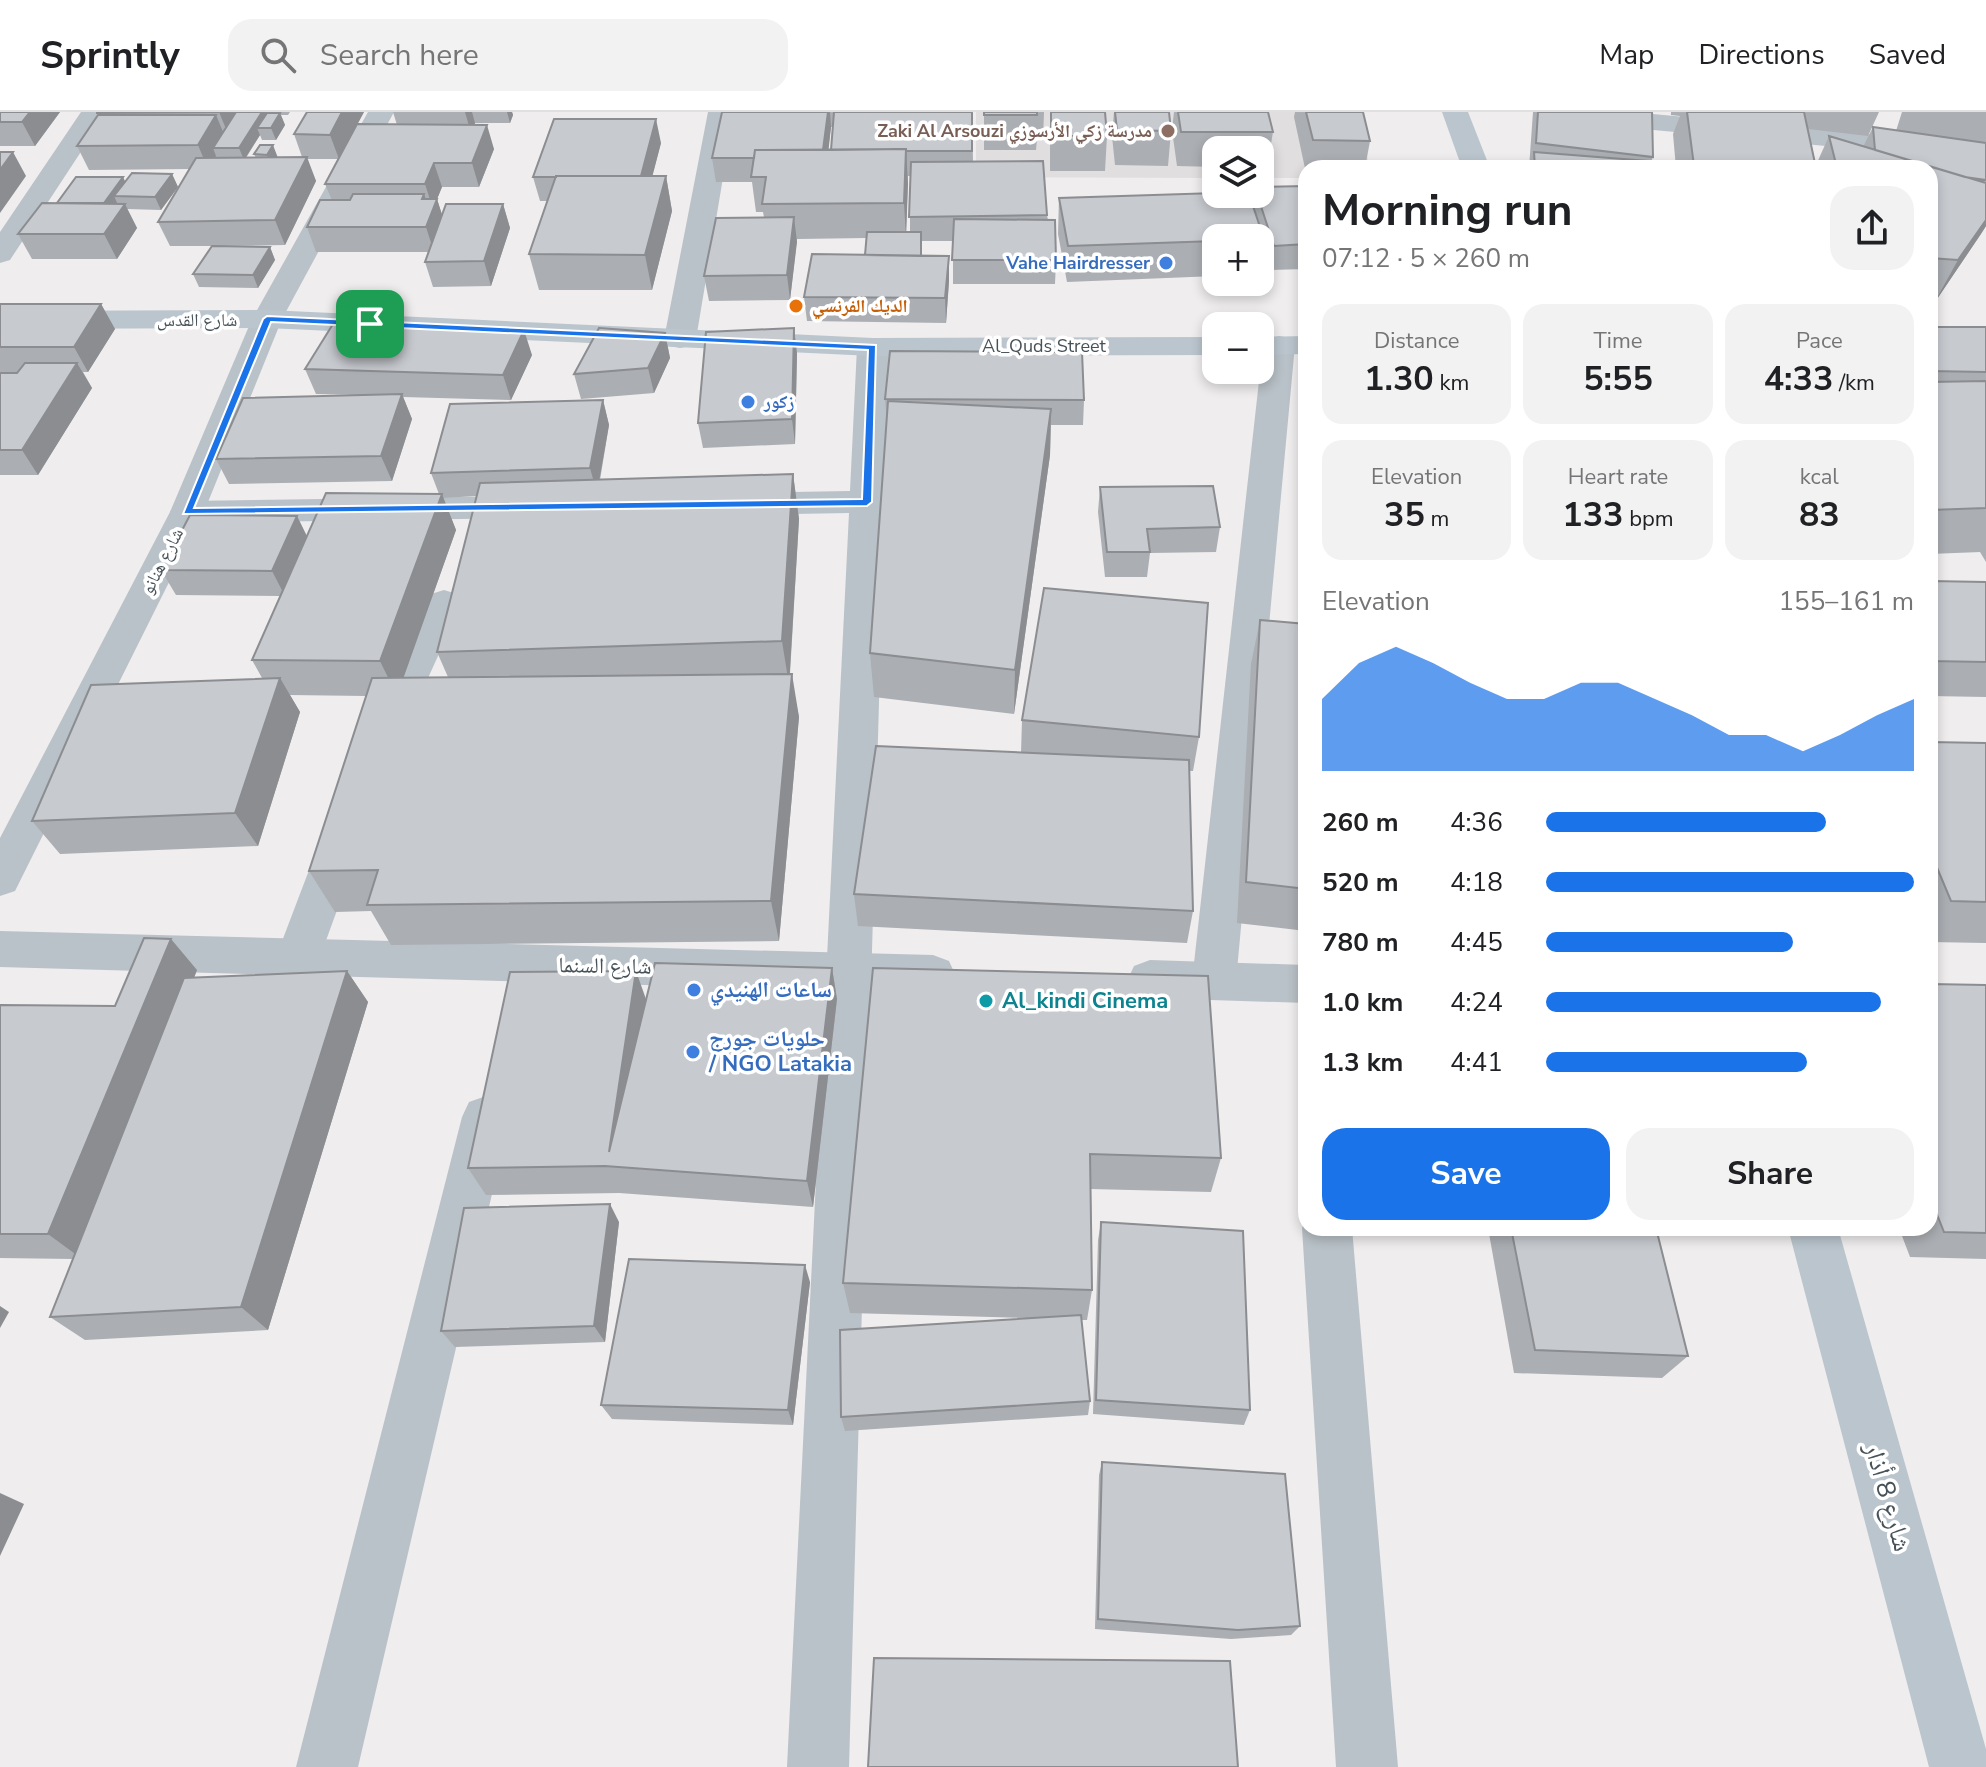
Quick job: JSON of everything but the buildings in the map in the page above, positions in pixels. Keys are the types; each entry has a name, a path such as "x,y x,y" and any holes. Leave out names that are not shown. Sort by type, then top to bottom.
{"main road":[{"path":"1455,112 1473,160"},
{"name":"شارع القدس","path":"0,320 267,319 873,347"},
{"name":"Al_Quds Street","path":"873,347 1202,346"},
{"name":"شارع 8 أذار","path":"1815,1236 1960,1767"}],"street":[{"path":"0,254 94,112"},
{"name":"شارع هنانو","path":"0,879 187,512 267,319 381,112"},
{"path":"680,339 721,112"},
{"path":"1546,112 1986,153"},
{"path":"1214,981 1282,345"},
{"path":"818,1767 873,347"},
{"path":"709,505 867,502"},
{"path":"187,512 566,506"},
{"path":"369,764 444,603"},
{"path":"298,957 353,809"},
{"name":"شارع السنما","path":"0,949 298,957 517,987 848,972 975,975"},
{"path":"1103,978 1298,984"},
{"path":"327,1767 496,1072"},
{"path":"1328,1236 1367,1767"}],"shaded area":[{"name":"Zaki Al Arsouzi مدرسة زكي الأرسوزي","path":"976,112 1356,112 1368,160 1298,160 1298,178 1274,178 1274,136 1202,136 1202,178 976,177"}],"place":[{"name":"Zaki Al Arsouzi مدرسة زكي الأرسوزي","path":"1168,131"},
{"name":"Vahe Hairdresser","path":"1166,263"},
{"name":"الديك الفرنسي","path":"796,306"},
{"name":"زكور","path":"748,402"},
{"name":"ساعات الهنيدي","path":"694,990"},
{"name":"Al_kindi Cinema","path":"986,1001"},
{"name":"حلويات جورج / NGO Latakia","path":"693,1052"}],"route":[{"path":"267,319 370,324 873,347 867,502 187,512 267,319"}]}
